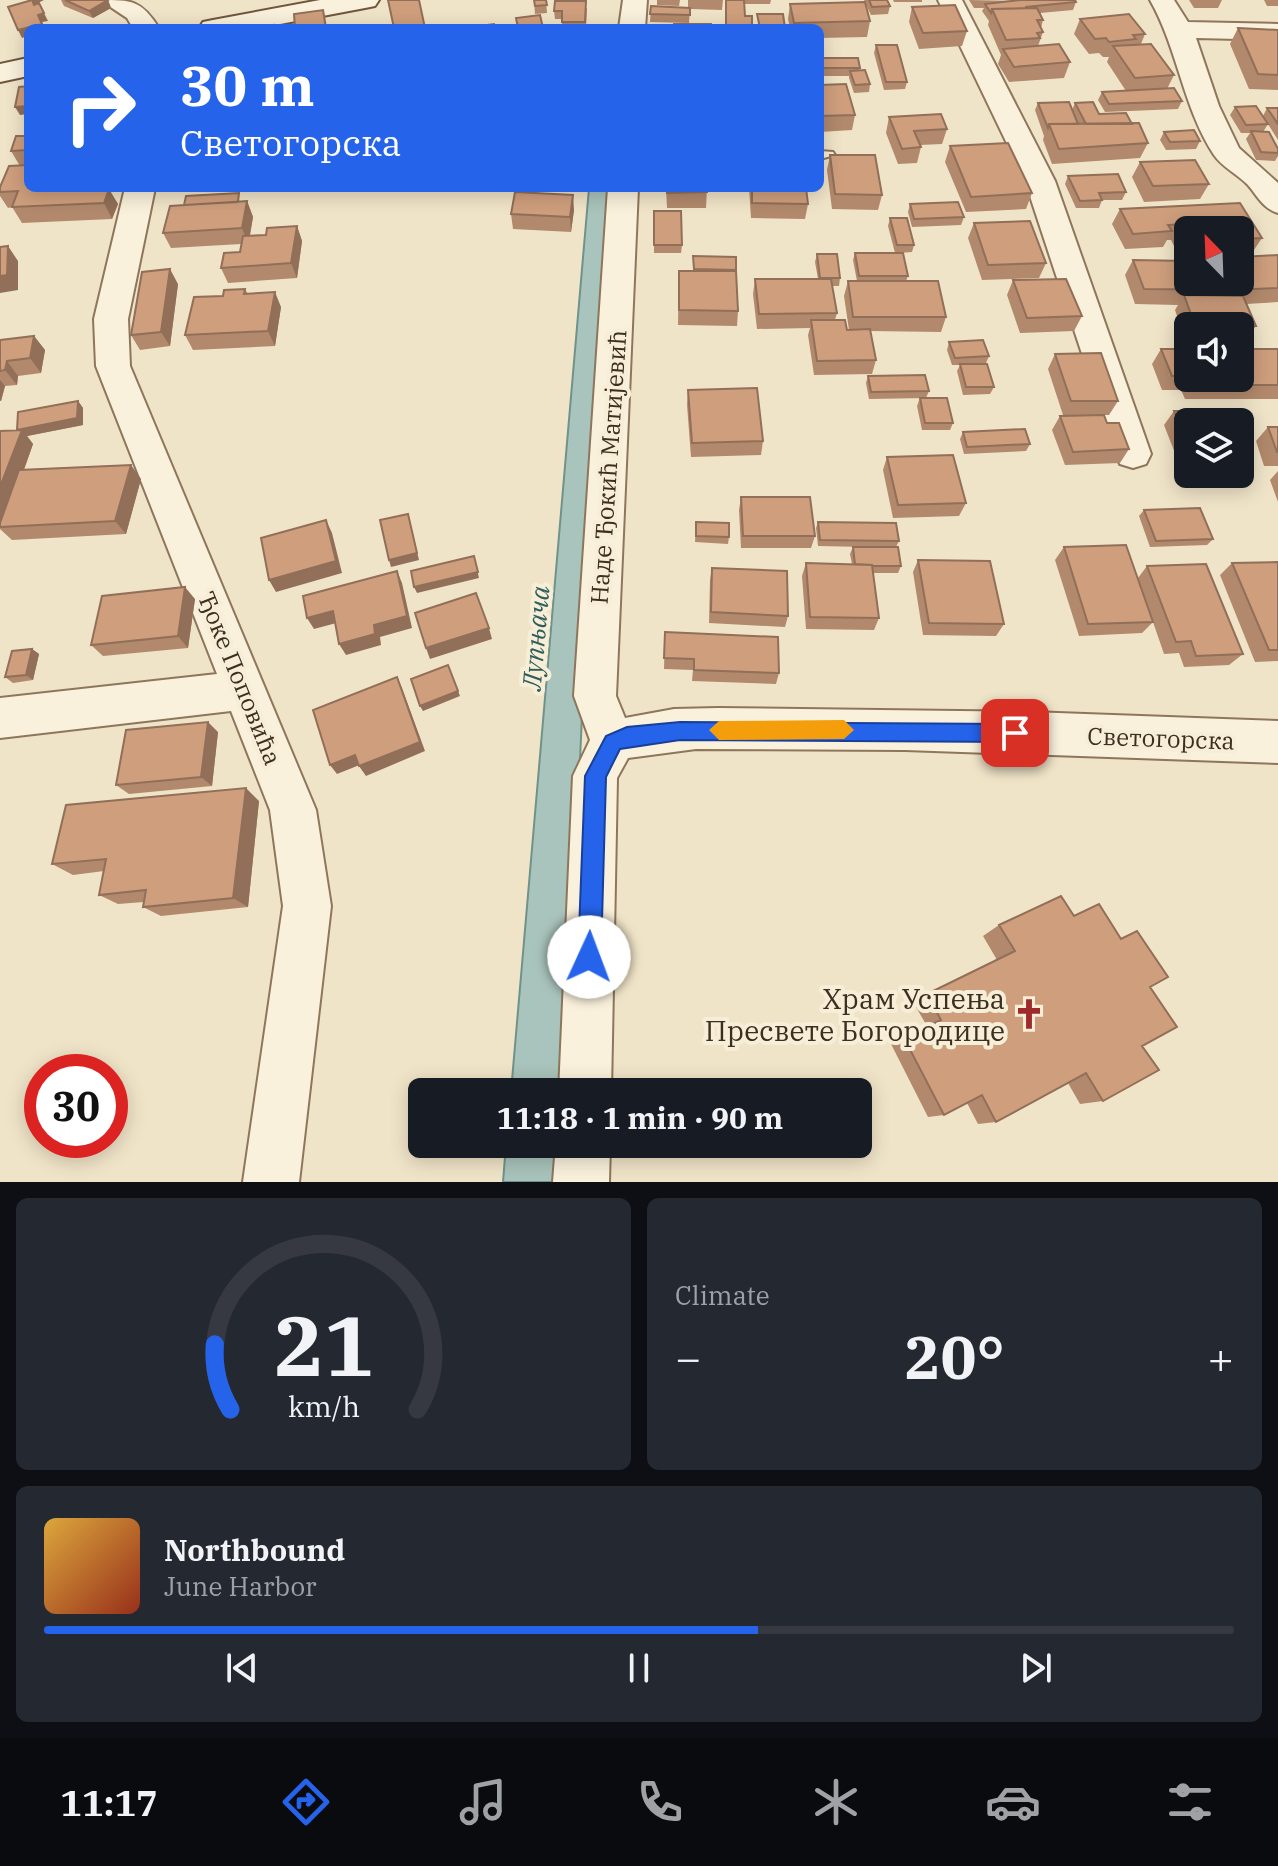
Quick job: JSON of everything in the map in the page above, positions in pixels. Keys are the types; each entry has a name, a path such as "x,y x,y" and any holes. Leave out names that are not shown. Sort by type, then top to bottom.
{"main road":[{"path":"254,24 285,21 318,4 365,0"},
{"path":"0,73 24,68"}],"street":[{"path":"112,0 137,13 144,24"},
{"path":"632,24 635,0"},
{"path":"950,0 1040,181 1133,454"},
{"path":"1162,0 1180,30 1205,106 1227,153 1268,178 1278,203"},
{"path":"1180,30 1278,32"},
{"name":"Ђоке Поповића","path":"139,192 111,319 113,366 293,810 307,906 271,1182"},
{"name":"Наде Ђокић Матијевић","path":"613,742 595,696 623,192"},
{"path":"0,718 244,690"},
{"name":"Светогорска","path":"613,742 627,736 680,731 828,729 1278,742"},
{"path":"585,1078 595,776 613,742"},
{"path":"581,1182 582,1158"}],"water":[{"path":"589,192 615,192 593,472 566,1078 512,1078"},
{"path":"505,1158 562,1158 561,1182 503,1182"}],"building":[{"path":"32,0 34,5 39,3 44,13 38,15 42,24 24,24 24,28 18,30 8,7"},
{"path":"65,0 108,0 89,11"},
{"path":"388,0 419,0 424,24 393,24"},
{"path":"534,0 546,0 547,5 535,6"},
{"path":"726,0 744,0 745,16 752,16 752,24 726,24"},
{"path":"869,0 887,0 890,6 872,7"},
{"path":"1020,0 1076,2 992,9 991,13 985,4"},
{"path":"555,1 586,1 585,22 562,22 562,11 554,11"},
{"path":"865,2 870,21 794,23 790,4"},
{"path":"955,5 967,31 923,33 912,7"},
{"path":"651,6 690,8 690,15 650,14"},
{"path":"1037,8 1043,20 1037,20 1043,32 1037,33 1040,38 1006,40 992,9"},
{"path":"323,10 325,24 295,24 294,14"},
{"path":"757,14 783,14 784,24 759,24"},
{"path":"1129,14 1145,34 1133,35 1136,39 1109,42 1106,38 1095,39 1080,19"},
{"path":"540,15 542,24 517,24 516,18"},
{"path":"1238,28 1278,30 1278,75 1258,74"},
{"path":"1059,44 1070,62 1014,67 1003,49"},
{"path":"1151,44 1174,75 1135,78 1113,46"},
{"path":"876,45 897,45 907,82 886,82"},
{"path":"824,58 858,58 860,68 824,68"},
{"path":"865,70 870,84 855,85 850,71"},
{"path":"846,84 855,115 824,116 824,85"},
{"path":"24,86 24,106 15,107 19,87"},
{"path":"1174,88 1182,101 1109,104 1102,92"},
{"path":"1069,102 1078,124 1049,124 1048,128 1038,103"},
{"path":"1093,102 1099,114 1126,113 1132,124 1086,124 1075,103"},
{"path":"1256,106 1268,124 1246,125 1235,107"},
{"path":"1267,108 1278,108 1278,124"},
{"path":"941,114 947,129 914,131 921,147 902,149 889,117"},
{"path":"1139,123 1148,143 1059,149 1049,124"},
{"path":"1194,130 1200,141 1170,142 1164,132"},
{"path":"1251,131 1269,132 1278,153 1261,152"},
{"path":"16,136 24,136 24,150 11,151"},
{"path":"1008,143 1032,193 971,197 950,146"},
{"path":"830,155 875,155 882,195 835,194"},
{"path":"1195,160 1209,184 1153,186 1140,162"},
{"path":"24,165 24,192 108,192 104,203 12,207 18,191 0,192 9,166"},
{"path":"1118,174 1126,192 1099,193 1102,200 1080,201 1068,176"},
{"path":"515,192 573,195 570,217 511,214"},
{"path":"752,192 806,192 808,204 752,203"},
{"path":"239,193 238,202 184,205 186,196"},
{"path":"247,201 242,228 163,233 170,206"},
{"path":"958,202 964,217 914,219 910,204"},
{"path":"1240,203 1248,216 1174,216 1174,224 1168,225 1172,231 1133,234 1120,209"},
{"path":"654,211 681,211 682,245 654,245"},
{"path":"890,218 907,218 914,245 897,245"},
{"path":"1030,221 1046,263 988,265 974,223"},
{"path":"1254,225 1262,238 1254,238"},
{"path":"297,226 291,263 221,268 224,253 240,252 243,236 266,235 267,228"},
{"path":"8,246 7,275 0,276 0,247"},
{"path":"855,253 903,253 908,276 859,276"},
{"path":"817,254 837,254 840,278 820,278"},
{"path":"1278,255 1278,288 1254,289 1254,256"},
{"path":"693,256 736,257 736,270 694,269"},
{"path":"1133,260 1174,261 1174,289 1144,289"},
{"path":"170,269 161,332 131,335 142,272"},
{"path":"679,271 736,271 738,311 679,310"},
{"path":"755,279 831,279 837,313 759,314"},
{"path":"1066,279 1082,316 1027,318 1013,280"},
{"path":"848,281 938,281 946,317 853,317"},
{"path":"245,289 244,294 275,292 268,331 185,335 194,297 223,296 224,290"},
{"path":"1184,296 1243,296 1250,312 1190,312"},
{"path":"811,320 845,320 847,330 870,329 876,360 817,361"},
{"path":"34,336 30,358 7,361 5,370 0,371 0,340"},
{"path":"983,340 989,356 955,358 949,342"},
{"path":"1161,349 1174,349 1172,376"},
{"path":"1254,349 1278,349 1278,385 1254,385"},
{"path":"1101,353 1118,401 1071,401 1055,354"},
{"path":"960,364 987,364 994,387 966,387"},
{"path":"925,375 929,391 871,392 868,376"},
{"path":"757,388 763,441 692,443 688,390"},
{"path":"920,398 947,398 953,423 925,423"},
{"path":"78,401 77,418 17,430 18,412"},
{"path":"1104,415 1107,423 1119,423 1129,449 1073,452 1060,416"},
{"path":"1268,427 1278,427 1278,452 1277,452"},
{"path":"1025,429 1030,444 967,447 963,432"},
{"path":"22,430 0,487 0,431"},
{"path":"953,455 966,503 898,505 887,457"},
{"path":"131,465 115,521 0,527 19,470"},
{"path":"741,497 810,497 815,536 743,536"},
{"path":"1200,508 1213,539 1156,541 1144,510"},
{"path":"408,514 417,553 389,560 380,520"},
{"path":"326,520 336,561 269,580 261,538"},
{"path":"696,522 729,523 729,537 696,536"},
{"path":"818,522 896,523 899,541 820,540"},
{"path":"1126,545 1153,622 1088,624 1064,547"},
{"path":"853,547 898,547 901,566 855,564"},
{"path":"474,556 478,572 414,587 411,571"},
{"path":"918,560 990,561 1004,624 929,623"},
{"path":"1278,562 1278,650 1269,650 1232,563"},
{"path":"806,563 872,565 879,618 810,617"},
{"path":"1206,564 1243,654 1196,656 1191,641 1176,642 1147,566"},
{"path":"712,568 787,571 788,616 711,612"},
{"path":"397,571 407,616 374,625 375,634 339,644 333,611 307,618 303,596"},
{"path":"185,587 178,636 91,645 102,596"},
{"path":"476,593 489,628 426,648 415,613"},
{"path":"665,632 778,637 779,673 694,670 694,659 664,658"},
{"path":"32,649 26,675 5,677 12,651"},
{"path":"448,665 458,691 420,706 411,679"},
{"path":"397,677 420,742 359,766 355,755 330,765 313,710"},
{"path":"208,722 201,777 116,785 126,730"},
{"path":"246,788 233,898 143,907 146,890 99,895 106,859 52,864 66,805"},
{"name":"Храм Успења Пресвете Богородице","path":"1061,896 1074,916 1099,904 1121,939 1137,931 1168,977 1150,987 1177,1027 1142,1046 1159,1070 1103,1101 1086,1073 996,1122 982,1095 944,1115 904,1038 941,1020 927,994 1015,951 999,925"}],"slow traffic":[{"path":"719,730 844,730"}],"place":[{"name":"Храм Успења Пресвете Богородице","path":"1029,1014"}],"route":[{"path":"589,957 595,776 613,742 627,736 680,731 828,729 1015,733"}],"water label":[{"name":"Лупњача","path":"535,638"}]}
